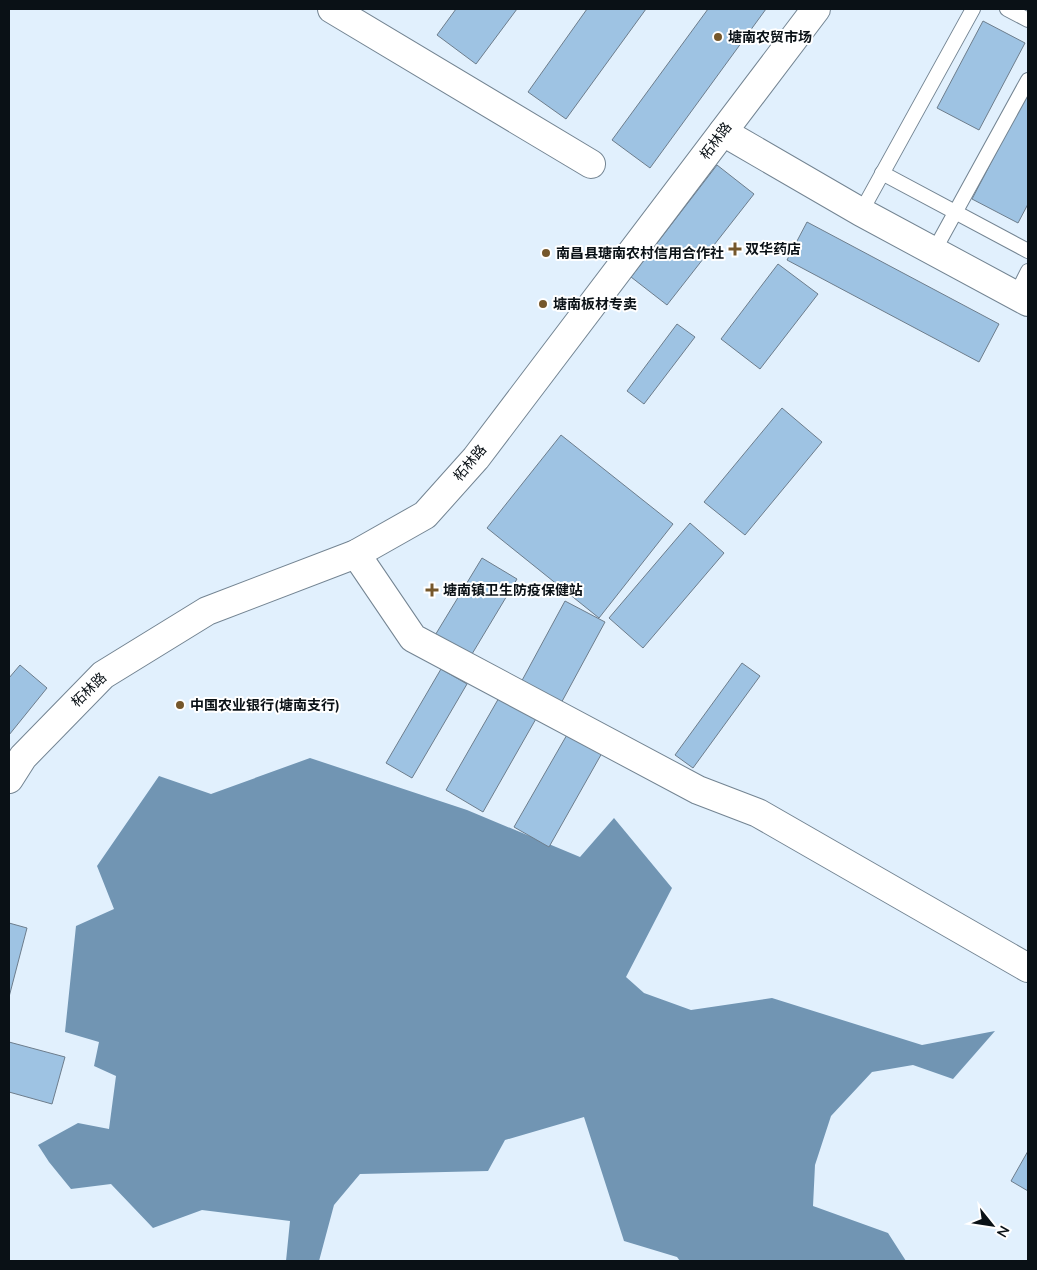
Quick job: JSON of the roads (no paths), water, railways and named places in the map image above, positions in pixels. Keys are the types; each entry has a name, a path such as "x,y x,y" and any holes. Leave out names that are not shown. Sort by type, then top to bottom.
{"street":[{"path":"332,9 592,164"},
{"name":"柘林路","path":"9,779 23,758 103,675 207,611 356,554 426,515 476,458 816,9"},
{"path":"723,132 861,212 1022,298"},
{"path":"356,554 413,638 698,790 758,813 1028,968"}],"lane":[{"path":"861,212 973,9"},
{"path":"1006,9 1028,20"},
{"path":"934,251 1028,80"},
{"path":"882,173 1028,251"},
{"path":"1022,298 1028,271"}],"water":[{"path":"310,758 467,810 580,857 614,818 672,888 626,977 644,993 691,1010 772,998 922,1045 995,1031 953,1079 913,1065 872,1072 831,1116 815,1165 813,1206 888,1233 906,1261 680,1261 677,1257 624,1241 584,1117 505,1140 488,1171 360,1174 334,1205 319,1261 286,1261 290,1221 202,1210 153,1228 111,1184 71,1189 38,1145 78,1123 109,1129 116,1076 94,1066 99,1042 65,1032 76,926 114,909 97,866 159,776 211,794"}],"place":[{"name":"塘南农贸市场","path":"718,37"},
{"name":"双华药店","path":"735,249"},
{"name":"南昌县瑭南农村信用合作社","path":"546,253"},
{"name":"塘南板材专卖","path":"543,304"},
{"name":"塘南镇卫生防疫保健站","path":"432,590"},
{"name":"中国农业银行(塘南支行)","path":"180,705"}]}
